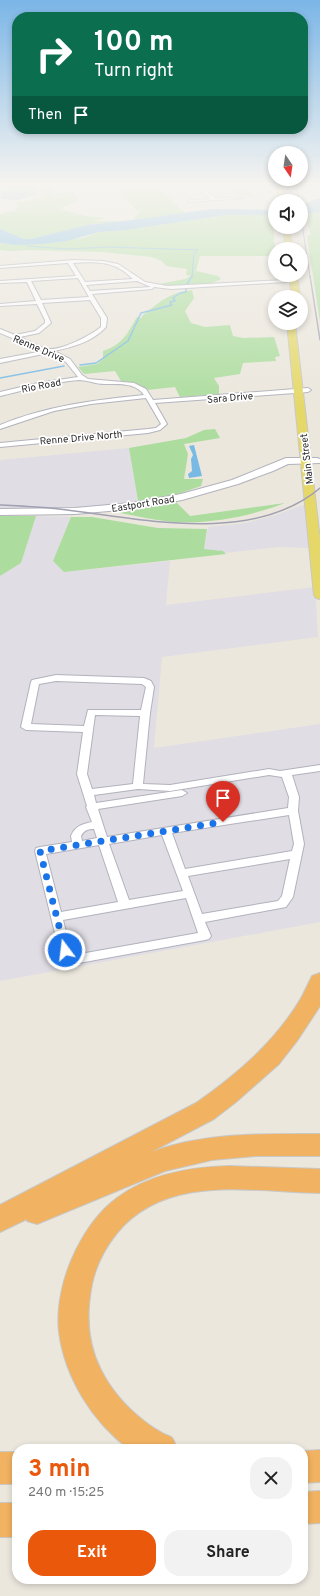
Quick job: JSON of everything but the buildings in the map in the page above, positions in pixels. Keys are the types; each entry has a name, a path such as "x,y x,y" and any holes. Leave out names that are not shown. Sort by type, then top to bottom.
{"highway":[{"path":"0,1219 205,1111 270,1057 309,1005 320,982"},
{"path":"0,1227 162,1160 212,1150 249,1146 320,1145"},
{"path":"150,1444 122,1424 99,1397 84,1369 74,1332 74,1300 82,1267 99,1234 117,1215 141,1197 171,1184 197,1178 225,1177 314,1184"},
{"path":"308,1467 320,1466"},
{"path":"0,1468 12,1468"},
{"path":"308,1508 320,1507"},
{"path":"0,1520 12,1520"}],"main road":[{"name":"Main Street","path":"296,330 305,366 303,390 310,404"},
{"name":"Main Street","path":"296,330 303,390 306,462 317,535 320,595"}],"street":[{"path":"0,361 48,351 83,341 94,336 103,328 105,320 70,262"},
{"path":"0,267 70,262 96,262 118,266 128,271 137,280"},
{"path":"0,282 79,276"},
{"path":"83,284 137,280 156,286 183,288 268,279"},
{"path":"0,338 15,338 37,332 48,323 48,320 28,280"},
{"path":"88,292 150,288 156,286"},
{"path":"0,305 92,298"},
{"name":"Renne Drive","path":"0,331 68,360 78,374 83,378"},
{"path":"83,378 98,382 126,383 136,385 142,388 150,399"},
{"name":"Rio Road","path":"0,394 38,385 83,378"},
{"name":"Sara Drive","path":"0,427 23,418 65,406 91,402 303,390"},
{"name":"Renne Drive North","path":"0,445 148,431 162,427 163,422 150,399"},
{"path":"283,463 299,452 304,440"},
{"name":"Eastport Road","path":"0,512 99,510 148,504 182,497 235,482 283,463 317,462"},
{"path":"89,729 26,727 35,682 56,678 144,681 148,683 150,687 145,713 138,786"},
{"path":"125,906 91,807 82,774 91,712 145,713"},
{"path":"87,793 138,786 170,788 269,772 283,774 320,768"},
{"path":"91,807 273,779 283,774"},
{"path":"198,919 272,907 282,904 287,897 299,844 293,812 294,797 283,774"},
{"path":"166,831 204,936 79,959 70,955 65,950 40,851 166,831 293,812"},
{"path":"78,845 76,836 79,830 97,825"},
{"path":"181,873 297,854"},
{"path":"57,917 189,894"}],"shaded area":[{"path":"129,448 138,504 99,508 0,510 0,460"},
{"path":"306,504 310,548 279,547 224,553 223,551 204,550 208,527 246,523 276,515"},
{"path":"36,516 71,517 53,561 64,572 170,561 166,605 315,587 318,637 162,657 154,748 320,724 320,922 0,981 0,576 21,563"}],"green space":[{"path":"158,259 199,259 196,271 218,276 221,279 198,286 174,286 159,284 185,279 191,276 186,275 187,269 166,266 162,261"},
{"path":"311,259 320,259 320,322"},
{"path":"192,290 194,298 185,311 191,323 205,327 230,325 233,336 243,338 274,337 280,356 275,357 276,361 243,363 240,374 214,378 219,386 219,394 180,397 175,387 147,390 140,385 121,381 115,371 84,374 78,367 97,364 103,359 103,351 120,342 124,338 137,317 142,318 142,316 154,306 170,296"},
{"path":"215,429 220,438 184,444 188,454 184,479 203,479 201,486 175,495 138,501 129,448 186,438 204,430"},
{"path":"176,502 190,516 285,503 259,512 203,522 154,520 120,513"},
{"path":"0,516 36,516 21,563 0,576"},
{"path":"71,517 92,517 158,528 207,529 204,549 223,551 226,554 64,572 53,561"}],"water":[{"path":"194,445 202,476 189,478 188,474 192,471 191,459 193,455 189,446"}],"waterway":[{"path":"192,277 193,259"},
{"path":"186,286 192,276"},
{"path":"80,365 96,363 128,341 141,313 172,305 170,302 175,301 173,298 180,293 186,292 186,289"},
{"path":"0,378 64,366"}],"railway":[{"path":"307,259 310,277"},
{"path":"310,276 320,340"},
{"path":"0,505 59,509 130,519 198,524 232,522 264,516 293,505 320,488"}],"route":[{"path":"65,950 40,851 223,822"}]}
